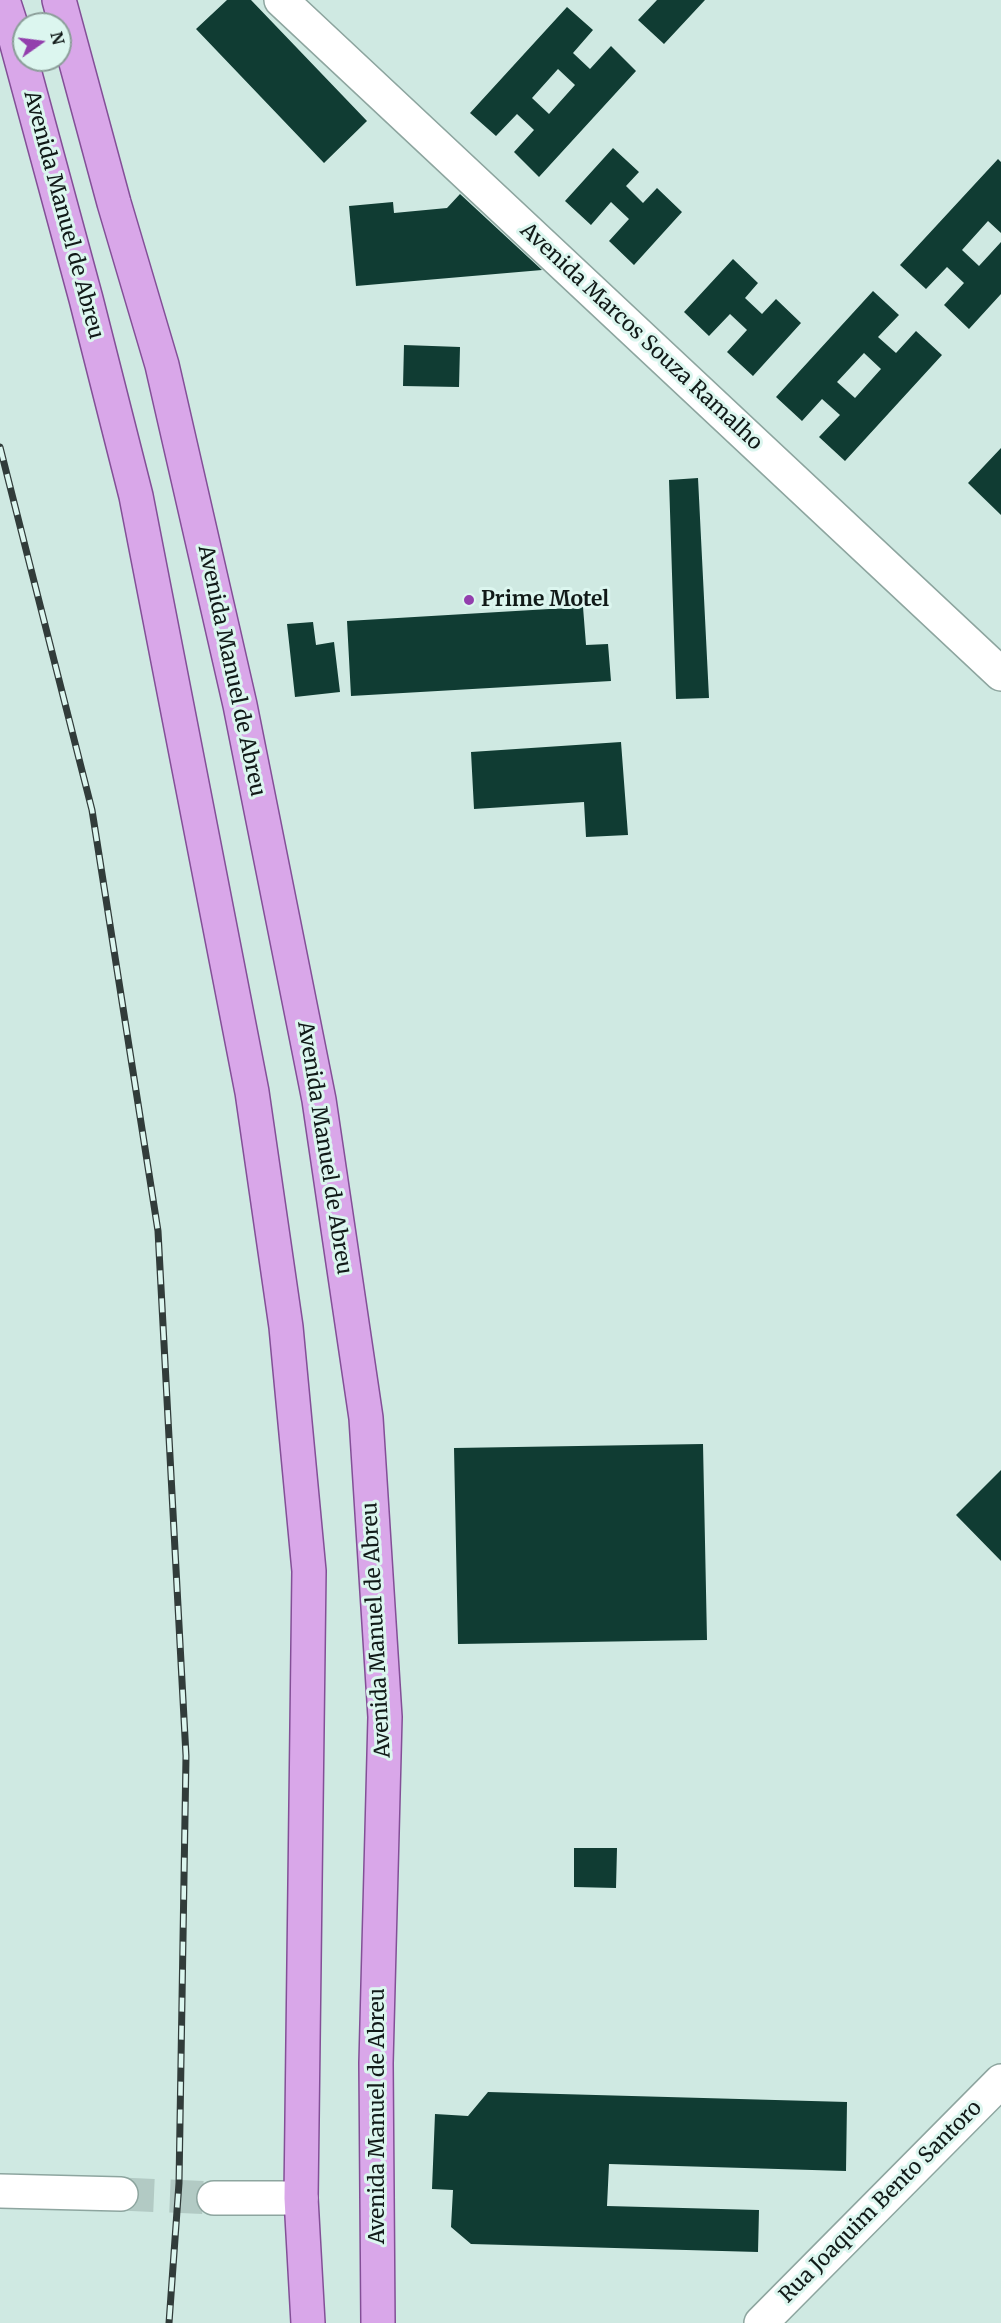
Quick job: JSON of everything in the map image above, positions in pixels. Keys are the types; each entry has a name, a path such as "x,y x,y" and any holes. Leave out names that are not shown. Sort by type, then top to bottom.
{"main road":[{"name":"Avenida Manuel de Abreu","path":"3,0 83,287 136,496 252,1092 286,1327 309,1571 301,2198 308,2323"},
{"name":"Avenida Manuel de Abreu","path":"59,0 114,203 162,365 240,705 319,1100 366,1418 385,1717 376,2063 378,2323"}],"street":[{"name":"Avenida Marcos Souza Ramalho","path":"281,0 1001,674"},
{"name":"Rua Joaquim Bento Santoro","path":"761,2323 1001,2081"},
{"path":"0,2191 121,2194"},
{"path":"214,2198 301,2198"}],"building":[{"path":"227,0 251,0 367,121 324,163 196,29"},
{"path":"657,0 705,0 664,44 638,20"},
{"path":"567,7 593,30 573,53 590,69 611,46 636,71 539,177 514,152 534,130 517,114 496,136 470,113","holes":["558,69 575,85 549,114 532,98"]},
{"path":"613,148 639,172 626,186 643,203 657,188 682,212 634,265 609,241 629,219 611,202 591,225 565,201"},
{"path":"998,159 1001,162 1001,233 988,221 962,250 979,266 1001,242 1001,294 969,329 944,305 964,283 947,267 926,289 900,265"},
{"path":"460,194 542,270 356,286 349,206 393,202 394,213 447,208"},
{"path":"733,259 758,283 745,298 762,314 776,299 801,323 753,376 727,352 747,330 730,314 709,336 684,312"},
{"path":"873,291 899,315 878,337 896,353 916,331 942,355 845,461 819,437 840,415 822,399 802,421 776,397","holes":["864,353 881,369 855,398 837,382"]},
{"path":"404,345 460,347 459,387 403,386"},
{"path":"1001,448 1001,515 968,483"},
{"path":"698,478 709,698 676,699 669,480"},
{"path":"583,607 586,645 608,644 611,681 351,696 347,621"},
{"path":"313,622 316,645 334,642 340,692 295,697 287,624"},
{"path":"621,742 628,835 586,837 584,802 474,809 471,752"},
{"path":"703,1444 707,1640 458,1644 454,1448"},
{"path":"1001,1470 1001,1561 956,1515"},
{"path":"574,1848 617,1848 616,1888 574,1887"},
{"path":"488,2092 847,2102 846,2171 609,2164 607,2206 759,2210 758,2252 471,2244 451,2227 453,2190 432,2189 435,2114 468,2116"}],"tunnel":[{"path":"121,2194 214,2198"}],"railway":[{"path":"0,447 92,810 158,1231 186,1756 179,2183 169,2323"}],"place":[{"name":"Prime Motel","path":"469,600"}]}
